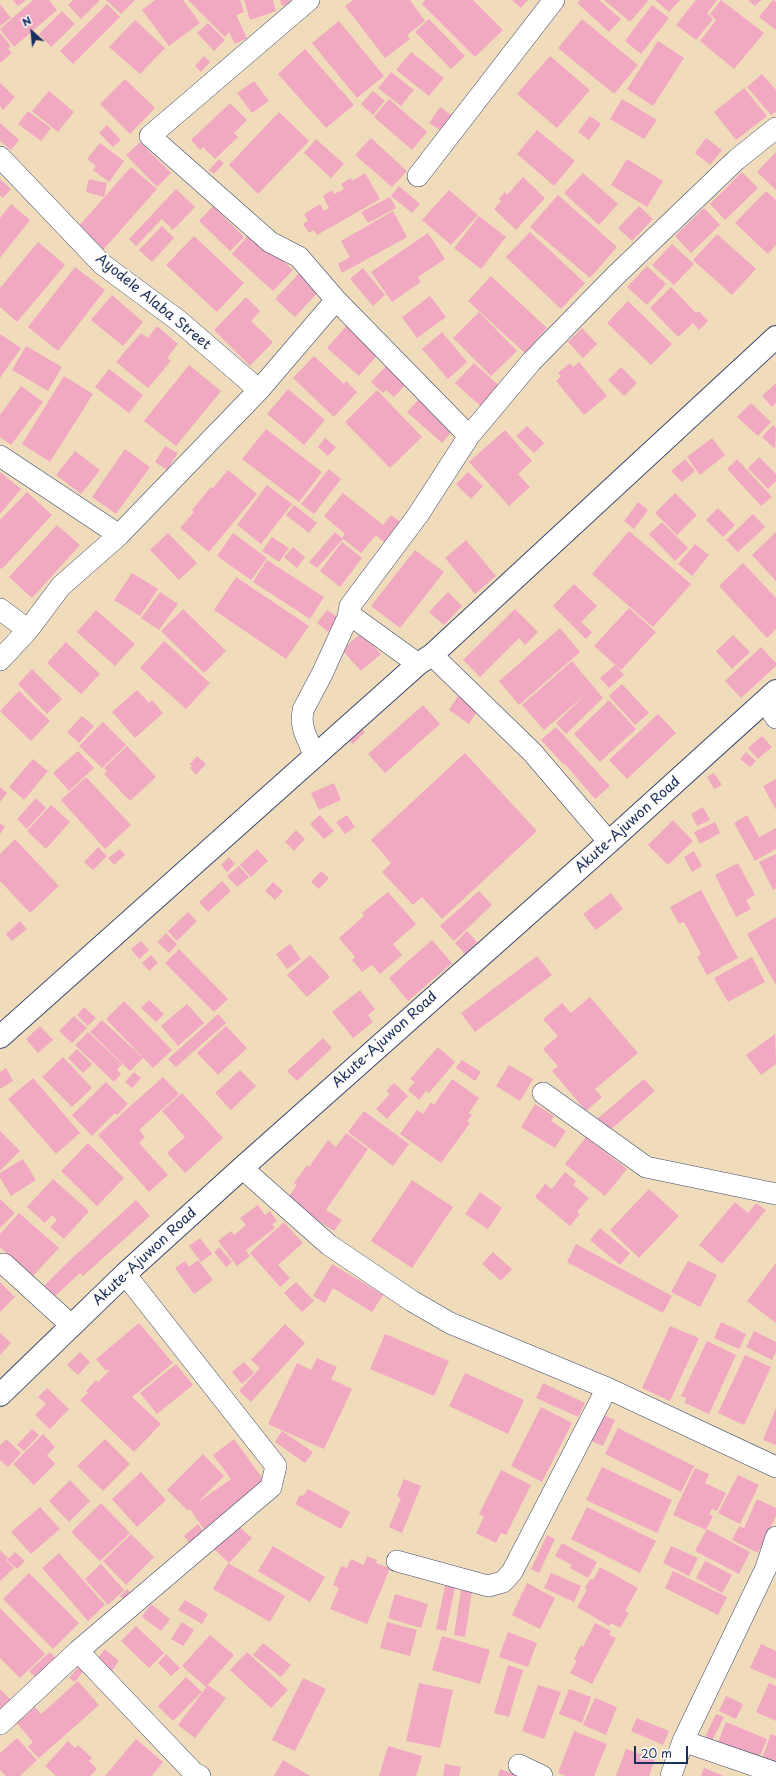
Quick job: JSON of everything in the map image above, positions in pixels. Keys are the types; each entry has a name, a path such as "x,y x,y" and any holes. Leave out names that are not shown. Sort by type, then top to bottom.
{"main road":[{"path":"0,1037 425,659 776,337"},
{"name":"Akute-Ajuwon Road","path":"0,1395 125,1274 242,1168 609,842 772,703"}],"street":[{"path":"309,0 150,136 270,242 299,257 336,300 469,436"},
{"path":"418,176 554,0"},
{"path":"315,757 304,731 302,720 303,710 322,674 348,617 350,606 418,515 469,436 531,362 615,276 736,160 776,128"},
{"name":"Ayodele Alaba Street","path":"0,157 102,264 180,320 259,390"},
{"path":"0,660 28,630 61,586 119,535 259,390 336,300"},
{"path":"0,456 119,535"},
{"path":"0,609 28,630"},
{"path":"348,617 354,617 425,659 532,752 609,842"},
{"path":"543,1093 646,1167 776,1194"},
{"path":"242,1168 329,1244 412,1301 450,1323 607,1388 776,1468"},
{"path":"4,1264 72,1326"},
{"path":"0,1724 78,1651 271,1487 276,1466 125,1274"},
{"path":"397,1561 488,1586 503,1582 512,1572 607,1388"},
{"path":"671,1776 683,1741 771,1569 776,1538"},
{"path":"78,1651 195,1775"},
{"path":"683,1741 776,1773"},
{"path":"519,1766 542,1776"}],"building":[{"path":"13,0 26,0 18,6"},
{"path":"33,0 49,0 57,10 14,47 0,29"},
{"path":"73,0 100,0 81,19 68,5"},
{"path":"106,0 135,0 121,14"},
{"path":"155,0 183,0 200,23 169,46 142,10"},
{"path":"188,0 240,0 244,12 236,15 247,38 235,44 229,32 225,37"},
{"path":"244,0 273,0 276,11 250,20"},
{"path":"280,0 290,0 291,4 282,6"},
{"path":"353,0 410,0 425,21 407,35 410,39 385,58 345,6"},
{"path":"425,0 473,0 503,30 475,57 422,4"},
{"path":"512,0 528,0 521,8"},
{"path":"580,0 599,0 621,19 609,32 577,3"},
{"path":"604,0 647,0 648,1 630,22"},
{"path":"655,0 680,0 669,12"},
{"path":"696,0 717,0 707,13 713,19 696,40 676,25"},
{"path":"721,0 764,33 734,69 700,41 716,20 710,14"},
{"path":"748,0 761,0 755,6"},
{"path":"773,0 776,2 776,30 759,17"},
{"path":"0,4 11,18 0,26"},
{"path":"107,4 120,17 73,64 60,51"},
{"path":"652,5 669,18 641,54 625,41"},
{"path":"62,11 75,24 51,47 39,34"},
{"path":"429,19 465,56 451,69 415,32"},
{"path":"582,19 638,65 614,94 558,48"},
{"path":"135,20 165,48 140,74 109,47"},
{"path":"339,21 384,76 357,98 312,43"},
{"path":"208,23 225,40 214,51 197,33"},
{"path":"0,33 11,46 8,49 12,53 0,63"},
{"path":"658,41 684,58 653,106 627,89"},
{"path":"305,49 354,105 326,128 278,74"},
{"path":"411,52 444,78 429,96 396,70"},
{"path":"204,56 210,62 201,72 195,66"},
{"path":"550,56 590,90 557,128 517,94"},
{"path":"391,72 414,90 401,106 378,88"},
{"path":"762,74 776,90 776,111 771,115 747,87"},
{"path":"125,79 155,108 130,134 100,104"},
{"path":"254,81 269,101 252,113 237,93"},
{"path":"0,83 15,97 3,110 0,106"},
{"path":"744,88 767,116 736,140 714,112"},
{"path":"49,91 74,112 58,132 32,111"},
{"path":"373,91 385,101 373,115 361,104"},
{"path":"389,99 427,132 412,150 374,117"},
{"path":"622,99 657,120 644,139 610,119"},
{"path":"230,103 247,120 234,133 238,137 215,159 203,147 200,150 191,140"},
{"path":"440,107 453,116 442,131 429,123"},
{"path":"28,111 51,128 41,141 18,124"},
{"path":"279,112 309,141 258,194 229,165"},
{"path":"590,116 601,124 589,140 578,132"},
{"path":"0,123 19,140 11,150 0,141"},
{"path":"107,125 121,140 113,147 99,133"},
{"path":"537,130 575,161 554,186 517,154"},
{"path":"371,138 407,171 392,187 355,155"},
{"path":"706,138 722,150 710,165 695,153"},
{"path":"316,139 344,164 331,178 304,153"},
{"path":"140,142 171,173 157,187 126,155"},
{"path":"100,143 124,161 109,182 93,170 96,166 87,159"},
{"path":"776,152 776,190 757,172"},
{"path":"219,159 224,163 214,174 209,170"},
{"path":"627,159 663,181 647,207 611,185"},
{"path":"131,167 157,189 103,250 78,227"},
{"path":"742,172 758,188 725,220 710,204"},
{"path":"365,173 380,199 317,235 314,230 309,233 303,224 308,221 304,214 320,204 324,211 329,208 323,196 332,190 334,194 344,189 341,184 351,178 352,181"},
{"path":"583,173 618,204 599,225 564,193"},
{"path":"523,177 545,198 516,230 494,209 501,201 499,199 505,192 507,195"},
{"path":"0,179 11,189 3,198 0,196"},
{"path":"89,179 107,183 104,197 86,192"},
{"path":"399,186 420,204 412,213 391,196"},
{"path":"176,189 195,207 173,230 162,219 136,246 129,239"},
{"path":"449,190 478,215 451,245 422,220"},
{"path":"766,191 776,200 776,245 768,254 735,223"},
{"path":"558,195 617,247 590,278 530,227"},
{"path":"390,197 396,208 368,223 361,212"},
{"path":"11,204 30,220 0,258 0,218"},
{"path":"213,206 244,237 230,251 199,221"},
{"path":"639,206 653,219 632,241 618,228"},
{"path":"704,208 720,225 691,253 675,236"},
{"path":"393,211 407,237 342,273 338,264 350,257 341,241"},
{"path":"479,216 506,237 481,269 454,248"},
{"path":"162,226 174,238 152,262 139,250"},
{"path":"251,232 293,270 273,291 232,254"},
{"path":"530,232 585,283 561,309 506,257"},
{"path":"428,233 445,259 418,277 421,282 392,302 371,272"},
{"path":"717,234 756,269 732,295 693,260"},
{"path":"194,236 244,283 217,312 166,265"},
{"path":"38,242 65,265 17,322 0,307 0,288"},
{"path":"672,244 694,264 674,285 652,265"},
{"path":"647,266 666,284 647,305 627,287"},
{"path":"75,267 105,290 58,351 28,327"},
{"path":"363,268 385,295 373,306 350,279"},
{"path":"303,269 322,288 295,317 275,299"},
{"path":"491,276 547,328 525,353 468,301"},
{"path":"671,287 696,313 699,311 708,321 699,330 693,323 678,337 650,308"},
{"path":"112,295 143,322 123,346 91,320"},
{"path":"430,296 446,317 417,338 402,317"},
{"path":"246,297 260,311 251,321 273,342 250,366 214,330"},
{"path":"628,301 672,344 651,365 607,323"},
{"path":"479,312 517,351 491,376 453,338"},
{"path":"349,323 381,351 359,376 327,348"},
{"path":"157,326 178,344 167,358 171,361 148,388 116,362 141,333 148,338"},
{"path":"582,328 597,344 583,358 568,342"},
{"path":"442,332 467,362 448,379 422,349"},
{"path":"0,334 21,348 0,378"},
{"path":"26,346 62,367 48,391 12,370"},
{"path":"314,356 344,384 346,381 357,392 334,417 293,378"},
{"path":"579,362 607,396 584,415 556,381 561,376 558,373 570,363 573,367"},
{"path":"474,363 505,391 486,411 455,383"},
{"path":"189,365 221,391 176,446 144,421"},
{"path":"386,366 405,385 394,397 386,390 383,393 371,382"},
{"path":"621,367 637,383 624,396 608,380"},
{"path":"109,369 143,395 129,413 95,387"},
{"path":"64,376 93,394 50,462 22,444"},
{"path":"776,383 776,403 772,407 762,396"},
{"path":"21,386 43,402 11,445 0,437 0,415"},
{"path":"288,389 325,420 304,445 267,414"},
{"path":"377,390 422,437 390,468 345,422"},
{"path":"421,397 454,429 442,443 407,412"},
{"path":"751,403 771,422 758,436 737,417"},
{"path":"773,425 776,428 775,449 762,437"},
{"path":"527,426 544,443 534,453 516,436"},
{"path":"266,429 322,472 299,502 242,459"},
{"path":"505,430 532,461 518,474 530,487 509,506 469,462"},
{"path":"325,438 336,447 328,456 318,447"},
{"path":"712,438 725,455 700,475 687,457"},
{"path":"165,446 178,453 167,470 155,462"},
{"path":"125,449 150,467 116,514 92,497"},
{"path":"75,451 100,470 81,494 56,475"},
{"path":"759,457 776,474 776,481 768,489 748,468"},
{"path":"685,459 695,471 682,482 671,471"},
{"path":"737,459 772,497 761,506 727,469"},
{"path":"329,469 341,479 314,514 301,504"},
{"path":"228,470 257,494 209,552 180,528 194,512 192,510 211,487 213,488"},
{"path":"0,472 21,489 0,514"},
{"path":"468,472 483,486 471,499 456,484"},
{"path":"267,485 292,504 261,544 237,525"},
{"path":"27,492 52,515 2,569 0,568 0,520"},
{"path":"343,493 383,525 391,515 402,523 385,543 376,535 361,553 342,538 345,534 324,516"},
{"path":"675,493 697,515 677,535 655,513"},
{"path":"638,502 648,510 634,529 624,521"},
{"path":"294,505 317,523 309,533 286,515"},
{"path":"718,508 735,525 723,537 706,520"},
{"path":"753,514 765,527 738,552 726,540"},
{"path":"662,522 688,548 675,561 649,534"},
{"path":"57,525 80,545 32,598 9,577"},
{"path":"629,531 691,584 653,627 592,574"},
{"path":"335,532 343,539 317,568 309,562"},
{"path":"776,532 776,581 752,555"},
{"path":"168,533 197,563 179,580 150,550"},
{"path":"233,533 267,558 251,580 217,556"},
{"path":"272,537 289,548 279,562 262,551"},
{"path":"466,540 496,576 475,594 445,558"},
{"path":"342,542 362,558 340,587 320,571"},
{"path":"695,544 709,555 692,576 678,564"},
{"path":"293,547 305,557 297,568 284,557"},
{"path":"415,550 444,572 400,628 371,606"},
{"path":"267,560 324,597 310,619 253,582"},
{"path":"743,563 776,598 776,629 767,638 719,586"},
{"path":"132,573 158,589 140,616 114,600"},
{"path":"236,577 309,626 286,659 214,610"},
{"path":"574,584 597,606 581,622 592,632 586,639 553,606"},
{"path":"160,592 178,604 159,630 141,618"},
{"path":"448,592 462,606 444,625 429,612"},
{"path":"629,608 656,632 621,670 594,646"},
{"path":"183,609 226,651 204,673 161,631"},
{"path":"515,609 538,632 525,645 519,638 480,677 463,660"},
{"path":"96,610 135,644 115,666 77,632"},
{"path":"327,610 339,618 328,632 317,623"},
{"path":"560,628 580,652 519,705 499,681"},
{"path":"361,633 381,654 361,671 342,650"},
{"path":"733,635 750,652 732,669 716,651"},
{"path":"164,641 210,683 186,709 140,668"},
{"path":"66,642 100,674 81,694 47,663"},
{"path":"761,647 776,663 776,666 741,698 725,681"},
{"path":"572,661 603,698 566,734 556,723 586,694 544,730 522,705"},
{"path":"615,665 624,675 609,688 600,678"},
{"path":"32,669 62,699 47,714 18,684"},
{"path":"622,684 649,713 635,725 609,696"},
{"path":"137,690 149,703 152,700 163,713 135,738 112,712"},
{"path":"19,691 50,721 31,741 0,711"},
{"path":"458,696 478,710 469,724 449,710"},
{"path":"609,700 636,729 600,762 574,734"},
{"path":"423,705 440,724 385,773 368,754"},
{"path":"658,714 676,733 627,779 609,760"},
{"path":"82,716 94,726 79,743 67,732"},
{"path":"103,722 126,745 102,768 79,746"},
{"path":"356,724 365,732 353,744 344,736"},
{"path":"556,727 610,786 595,799 565,764 564,765 541,740"},
{"path":"762,736 772,747 758,759 748,748"},
{"path":"127,746 156,777 130,801 104,774 107,771 104,768"},
{"path":"78,751 94,768 69,791 53,773"},
{"path":"746,752 756,761 750,767 740,759"},
{"path":"465,753 537,831 442,919 422,897 413,905 382,872 391,863 371,840"},
{"path":"197,756 206,764 196,775 190,768 192,766 190,764"},
{"path":"33,759 48,771 24,800 9,787"},
{"path":"714,773 722,785 714,789 707,777"},
{"path":"86,777 131,825 105,849 61,800"},
{"path":"776,779 776,810 763,786"},
{"path":"334,783 341,800 319,810 311,793"},
{"path":"0,787 7,793 0,802"},
{"path":"36,798 46,808 27,829 17,819"},
{"path":"51,805 70,822 46,849 27,831"},
{"path":"703,807 710,820 697,826 691,814"},
{"path":"320,815 334,831 324,839 310,824"},
{"path":"347,815 355,827 345,834 336,822"},
{"path":"747,815 759,837 776,828 776,849 755,861 734,823"},
{"path":"673,820 693,841 668,865 648,845"},
{"path":"715,822 720,833 700,844 694,832"},
{"path":"0,823 5,827 0,834"},
{"path":"296,830 305,839 294,851 285,842"},
{"path":"15,839 59,886 30,913 0,881 0,854"},
{"path":"98,847 107,856 93,870 84,862"},
{"path":"120,849 125,855 114,865 108,858"},
{"path":"257,849 268,861 251,877 240,865"},
{"path":"694,851 702,866 692,872 684,857"},
{"path":"776,854 776,888 773,890 759,862"},
{"path":"229,857 235,864 227,872 221,865"},
{"path":"738,863 755,895 746,900 751,909 736,917 715,875"},
{"path":"239,866 249,877 237,887 227,876"},
{"path":"321,871 329,878 319,889 311,882"},
{"path":"222,881 231,891 208,912 199,902"},
{"path":"273,882 283,891 275,900 265,891"},
{"path":"701,890 738,958 707,975 697,957 701,954 684,922 679,924 670,907"},
{"path":"479,891 492,905 454,941 440,926"},
{"path":"388,892 416,924 393,944 402,955 380,974 372,965 362,972 352,960 355,957 339,938 364,916 362,913"},
{"path":"611,893 623,909 596,930 583,914"},
{"path":"188,912 197,921 177,941 168,931"},
{"path":"776,917 776,985 747,934"},
{"path":"20,921 27,929 12,941 6,934"},
{"path":"467,931 477,942 465,954 455,943"},
{"path":"166,933 177,944 169,953 157,942"},
{"path":"432,940 452,963 408,1001 389,978"},
{"path":"141,941 149,950 139,959 131,949"},
{"path":"290,944 301,959 287,969 276,954"},
{"path":"179,949 228,999 214,1012 165,963"},
{"path":"151,955 158,963 149,971 142,963"},
{"path":"310,955 330,977 307,997 287,975"},
{"path":"537,956 552,975 475,1032 461,1013"},
{"path":"752,957 765,982 728,1002 714,978"},
{"path":"360,990 375,1009 368,1015 373,1022 353,1038 332,1012"},
{"path":"590,997 638,1053 595,1089 602,1097 586,1111 552,1071 558,1066 543,1049 558,1036 543,1019 562,1003 571,1013"},
{"path":"149,1000 164,1014 156,1022 141,1008"},
{"path":"124,1001 172,1050 153,1068 106,1019"},
{"path":"187,1004 204,1023 178,1046 161,1026"},
{"path":"84,1007 96,1018 88,1026 77,1015"},
{"path":"218,1014 226,1023 176,1067 168,1059"},
{"path":"74,1016 87,1028 72,1043 59,1031"},
{"path":"102,1020 143,1058 130,1071 90,1032"},
{"path":"40,1026 53,1040 38,1053 26,1039"},
{"path":"226,1026 247,1048 218,1075 197,1053"},
{"path":"88,1032 122,1064 117,1070 121,1074 114,1082 75,1045"},
{"path":"775,1034 776,1064 761,1075 746,1055"},
{"path":"323,1038 332,1048 297,1081 287,1071"},
{"path":"438,1047 455,1062 429,1093 426,1091 419,1100 408,1090 415,1082 410,1079"},
{"path":"77,1049 92,1064 83,1073 68,1058"},
{"path":"63,1057 92,1088 72,1107 42,1077"},
{"path":"462,1060 481,1072 475,1081 456,1068"},
{"path":"509,1065 533,1079 520,1101 496,1086"},
{"path":"6,1068 13,1081 0,1089 0,1072"},
{"path":"240,1070 256,1086 231,1110 215,1093"},
{"path":"134,1072 141,1078 132,1088 125,1082"},
{"path":"163,1077 179,1094 139,1130 145,1137 139,1143 168,1175 149,1192 98,1135"},
{"path":"33,1078 80,1133 56,1154 8,1099"},
{"path":"452,1079 479,1098 469,1113 472,1115 467,1121 470,1123 441,1163 400,1134 417,1110 423,1114 431,1102 434,1105"},
{"path":"644,1079 655,1091 608,1132 597,1119"},
{"path":"106,1082 128,1104 117,1115 115,1113 92,1136 72,1115"},
{"path":"394,1083 408,1096 387,1119 376,1109 390,1094 386,1091"},
{"path":"182,1093 223,1138 185,1173 167,1153 185,1137 162,1111"},
{"path":"535,1104 554,1116 551,1121 566,1131 555,1148 521,1127"},
{"path":"364,1111 409,1144 393,1166 348,1132"},
{"path":"0,1131 20,1151 0,1171"},
{"path":"346,1133 368,1149 326,1210 342,1220 334,1231 286,1200 297,1185 294,1183 307,1165 309,1167 328,1140 336,1147"},
{"path":"586,1137 627,1169 605,1196 565,1164"},
{"path":"88,1143 124,1178 97,1206 61,1171"},
{"path":"23,1159 36,1180 11,1196 0,1178 0,1173"},
{"path":"565,1172 576,1181 573,1185 589,1198 577,1212 580,1214 570,1226 535,1197 545,1184 552,1189"},
{"path":"53,1179 89,1211 64,1239 50,1227 57,1220 52,1215 45,1223 27,1207"},
{"path":"412,1180 453,1207 412,1268 371,1241"},
{"path":"649,1189 679,1216 639,1258 610,1230"},
{"path":"480,1192 502,1208 488,1229 465,1214"},
{"path":"0,1199 15,1213 0,1228"},
{"path":"136,1200 150,1216 83,1276 80,1273 52,1299 42,1288 69,1261"},
{"path":"735,1202 748,1213 756,1203 766,1210 722,1264 699,1245"},
{"path":"258,1205 265,1215 270,1211 277,1221 272,1224 275,1228 246,1250 250,1256 237,1266 218,1241 231,1231 234,1235 246,1225 240,1218"},
{"path":"19,1213 59,1248 33,1276 0,1247 0,1234"},
{"path":"284,1222 303,1243 278,1265 290,1278 280,1287 250,1253"},
{"path":"600,1228 630,1253 620,1265 590,1240"},
{"path":"200,1238 212,1254 201,1262 189,1246"},
{"path":"576,1244 672,1296 663,1313 567,1262"},
{"path":"219,1247 232,1262 226,1267 214,1252"},
{"path":"493,1252 512,1269 501,1281 482,1264"},
{"path":"198,1260 213,1280 194,1294 175,1268 185,1261 189,1267"},
{"path":"688,1261 717,1275 700,1307 671,1292"},
{"path":"776,1263 776,1323 747,1301"},
{"path":"332,1264 383,1295 372,1312 333,1288 325,1303 313,1296"},
{"path":"0,1282 15,1297 0,1312"},
{"path":"296,1282 314,1301 302,1312 284,1293"},
{"path":"721,1322 746,1334 739,1349 714,1338"},
{"path":"139,1323 173,1363 132,1397 161,1424 134,1452 80,1400 88,1393 86,1391 96,1380 98,1382 109,1371 114,1377 108,1369 106,1371 96,1359"},
{"path":"285,1324 305,1343 251,1402 239,1391 260,1368 251,1360"},
{"path":"670,1326 699,1338 670,1401 642,1388"},
{"path":"754,1331 776,1342 776,1352 772,1360 746,1347"},
{"path":"0,1333 11,1343 0,1355"},
{"path":"385,1334 449,1361 434,1396 370,1369"},
{"path":"707,1341 736,1355 709,1414 685,1403 686,1398 681,1396"},
{"path":"80,1352 90,1362 78,1375 67,1365"},
{"path":"745,1355 771,1367 744,1425 718,1413"},
{"path":"317,1358 337,1367 331,1379 352,1389 324,1449 268,1424 297,1363 311,1370"},
{"path":"244,1362 254,1373 242,1384 232,1372"},
{"path":"176,1364 193,1385 157,1414 140,1393"},
{"path":"465,1373 524,1400 508,1434 449,1406"},
{"path":"543,1383 585,1403 578,1417 536,1398"},
{"path":"47,1388 69,1409 50,1429 35,1415 46,1404 38,1397"},
{"path":"541,1407 572,1423 542,1482 511,1466"},
{"path":"776,1408 776,1445 763,1440"},
{"path":"601,1414 615,1420 603,1446 591,1441"},
{"path":"618,1428 694,1466 681,1492 605,1454"},
{"path":"32,1429 39,1435 24,1451 17,1445"},
{"path":"282,1431 313,1452 305,1463 275,1442"},
{"path":"43,1434 55,1447 47,1455 55,1464 34,1485 13,1464"},
{"path":"6,1439 21,1453 8,1467 0,1460 0,1445"},
{"path":"105,1439 130,1464 103,1491 77,1466"},
{"path":"234,1439 268,1486 205,1531 190,1509 188,1511 167,1490 203,1454 224,1476 197,1503 231,1479 213,1455"},
{"path":"602,1467 672,1500 657,1533 586,1500"},
{"path":"695,1468 709,1474 705,1483 726,1493 717,1511 712,1509 709,1514 713,1516 706,1530 673,1515"},
{"path":"501,1470 531,1485 506,1535 501,1533 496,1543 476,1533 484,1517 479,1514"},
{"path":"141,1472 166,1500 137,1527 112,1499"},
{"path":"738,1475 759,1485 740,1524 718,1513"},
{"path":"404,1479 421,1486 402,1533 389,1527 401,1498 397,1496"},
{"path":"70,1480 90,1501 69,1522 49,1501"},
{"path":"308,1489 350,1512 341,1529 295,1504 300,1495 303,1496"},
{"path":"757,1499 776,1508 776,1516 758,1553 732,1540 739,1526 744,1528"},
{"path":"101,1503 130,1533 100,1561 71,1532"},
{"path":"40,1507 60,1529 31,1554 11,1532"},
{"path":"587,1507 656,1541 640,1573 571,1539"},
{"path":"198,1524 205,1534 191,1545 184,1536"},
{"path":"237,1525 252,1538 229,1563 214,1549"},
{"path":"707,1529 750,1552 739,1574 695,1551"},
{"path":"131,1534 154,1557 126,1585 103,1561"},
{"path":"547,1535 555,1539 539,1573 531,1569"},
{"path":"562,1543 597,1562 588,1578 570,1568 572,1565 555,1556"},
{"path":"273,1546 325,1577 310,1602 258,1571"},
{"path":"671,1546 698,1558 689,1576 663,1563"},
{"path":"0,1550 8,1558 6,1560 14,1568 0,1581"},
{"path":"15,1552 25,1561 17,1569 7,1560"},
{"path":"59,1553 105,1605 88,1621 42,1568"},
{"path":"367,1556 377,1560 376,1563 390,1568 367,1624 330,1609 339,1588 333,1585 341,1566 347,1568 351,1559 364,1565"},
{"path":"705,1561 732,1575 722,1593 696,1578"},
{"path":"228,1563 285,1596 270,1622 213,1589"},
{"path":"101,1564 124,1590 108,1605 85,1579"},
{"path":"600,1567 638,1588 625,1611 629,1613 620,1628 611,1623 609,1626 577,1607 587,1590 585,1588 590,1579 593,1580"},
{"path":"673,1571 727,1597 718,1615 665,1588"},
{"path":"29,1573 79,1623 53,1649 3,1599"},
{"path":"551,1573 581,1586 574,1602 544,1588"},
{"path":"527,1583 555,1598 540,1629 512,1615"},
{"path":"445,1586 455,1587 446,1631 436,1629"},
{"path":"127,1589 133,1595 127,1602 120,1596"},
{"path":"461,1590 472,1591 465,1637 454,1635"},
{"path":"395,1594 428,1604 421,1628 388,1618"},
{"path":"185,1600 208,1614 202,1624 178,1610"},
{"path":"151,1604 170,1619 161,1631 142,1617"},
{"path":"0,1608 45,1654 20,1678 0,1658"},
{"path":"182,1622 194,1630 183,1646 171,1639"},
{"path":"387,1622 417,1630 410,1656 380,1648"},
{"path":"595,1623 611,1631 609,1635 616,1638 592,1684 570,1673 577,1660 574,1659 581,1645 583,1647"},
{"path":"136,1626 164,1653 149,1668 121,1641"},
{"path":"508,1632 537,1643 528,1667 499,1657"},
{"path":"210,1635 234,1655 206,1687 182,1666"},
{"path":"442,1636 490,1650 480,1684 432,1670"},
{"path":"263,1643 291,1665 281,1677 253,1655"},
{"path":"761,1644 776,1651 776,1679 750,1668"},
{"path":"105,1649 119,1661 112,1671 97,1659"},
{"path":"50,1652 60,1663 40,1682 29,1671"},
{"path":"247,1652 288,1690 271,1708 230,1670"},
{"path":"166,1654 180,1668 171,1676 158,1663"},
{"path":"80,1665 85,1669 75,1682 69,1678"},
{"path":"508,1665 523,1670 509,1717 494,1713"},
{"path":"186,1677 202,1692 173,1721 158,1706"},
{"path":"303,1678 326,1689 295,1751 272,1740"},
{"path":"78,1681 99,1705 39,1758 28,1747 33,1742 17,1723 35,1707 41,1714"},
{"path":"419,1683 453,1690 440,1748 406,1741"},
{"path":"769,1683 776,1686 776,1721 756,1712"},
{"path":"208,1685 226,1698 195,1738 178,1725"},
{"path":"538,1685 561,1692 544,1739 522,1731"},
{"path":"0,1689 12,1701 0,1713"},
{"path":"569,1689 591,1697 582,1723 559,1714"},
{"path":"726,1696 743,1704 736,1719 719,1711"},
{"path":"595,1698 617,1707 606,1735 583,1725"},
{"path":"716,1714 724,1717 712,1741 705,1737"},
{"path":"637,1718 669,1731 663,1745 631,1731"},
{"path":"726,1722 767,1739 757,1763 716,1747"},
{"path":"574,1731 607,1744 594,1776 566,1776 558,1773"},
{"path":"771,1734 776,1736 776,1766 761,1761"},
{"path":"17,1738 37,1760 20,1776 6,1776 0,1770 0,1753"},
{"path":"136,1739 163,1762 152,1776 105,1776"},
{"path":"68,1741 75,1748 78,1745 92,1758 89,1761 97,1769 90,1776 56,1776 45,1766"},
{"path":"388,1746 422,1756 416,1776 379,1776"},
{"path":"626,1749 655,1759 649,1776 616,1776"},
{"path":"283,1760 310,1776 274,1776"},
{"path":"445,1764 461,1767 459,1776 443,1776"},
{"path":"704,1768 724,1776 701,1776"},
{"path":"500,1769 519,1776 498,1776"}]}
